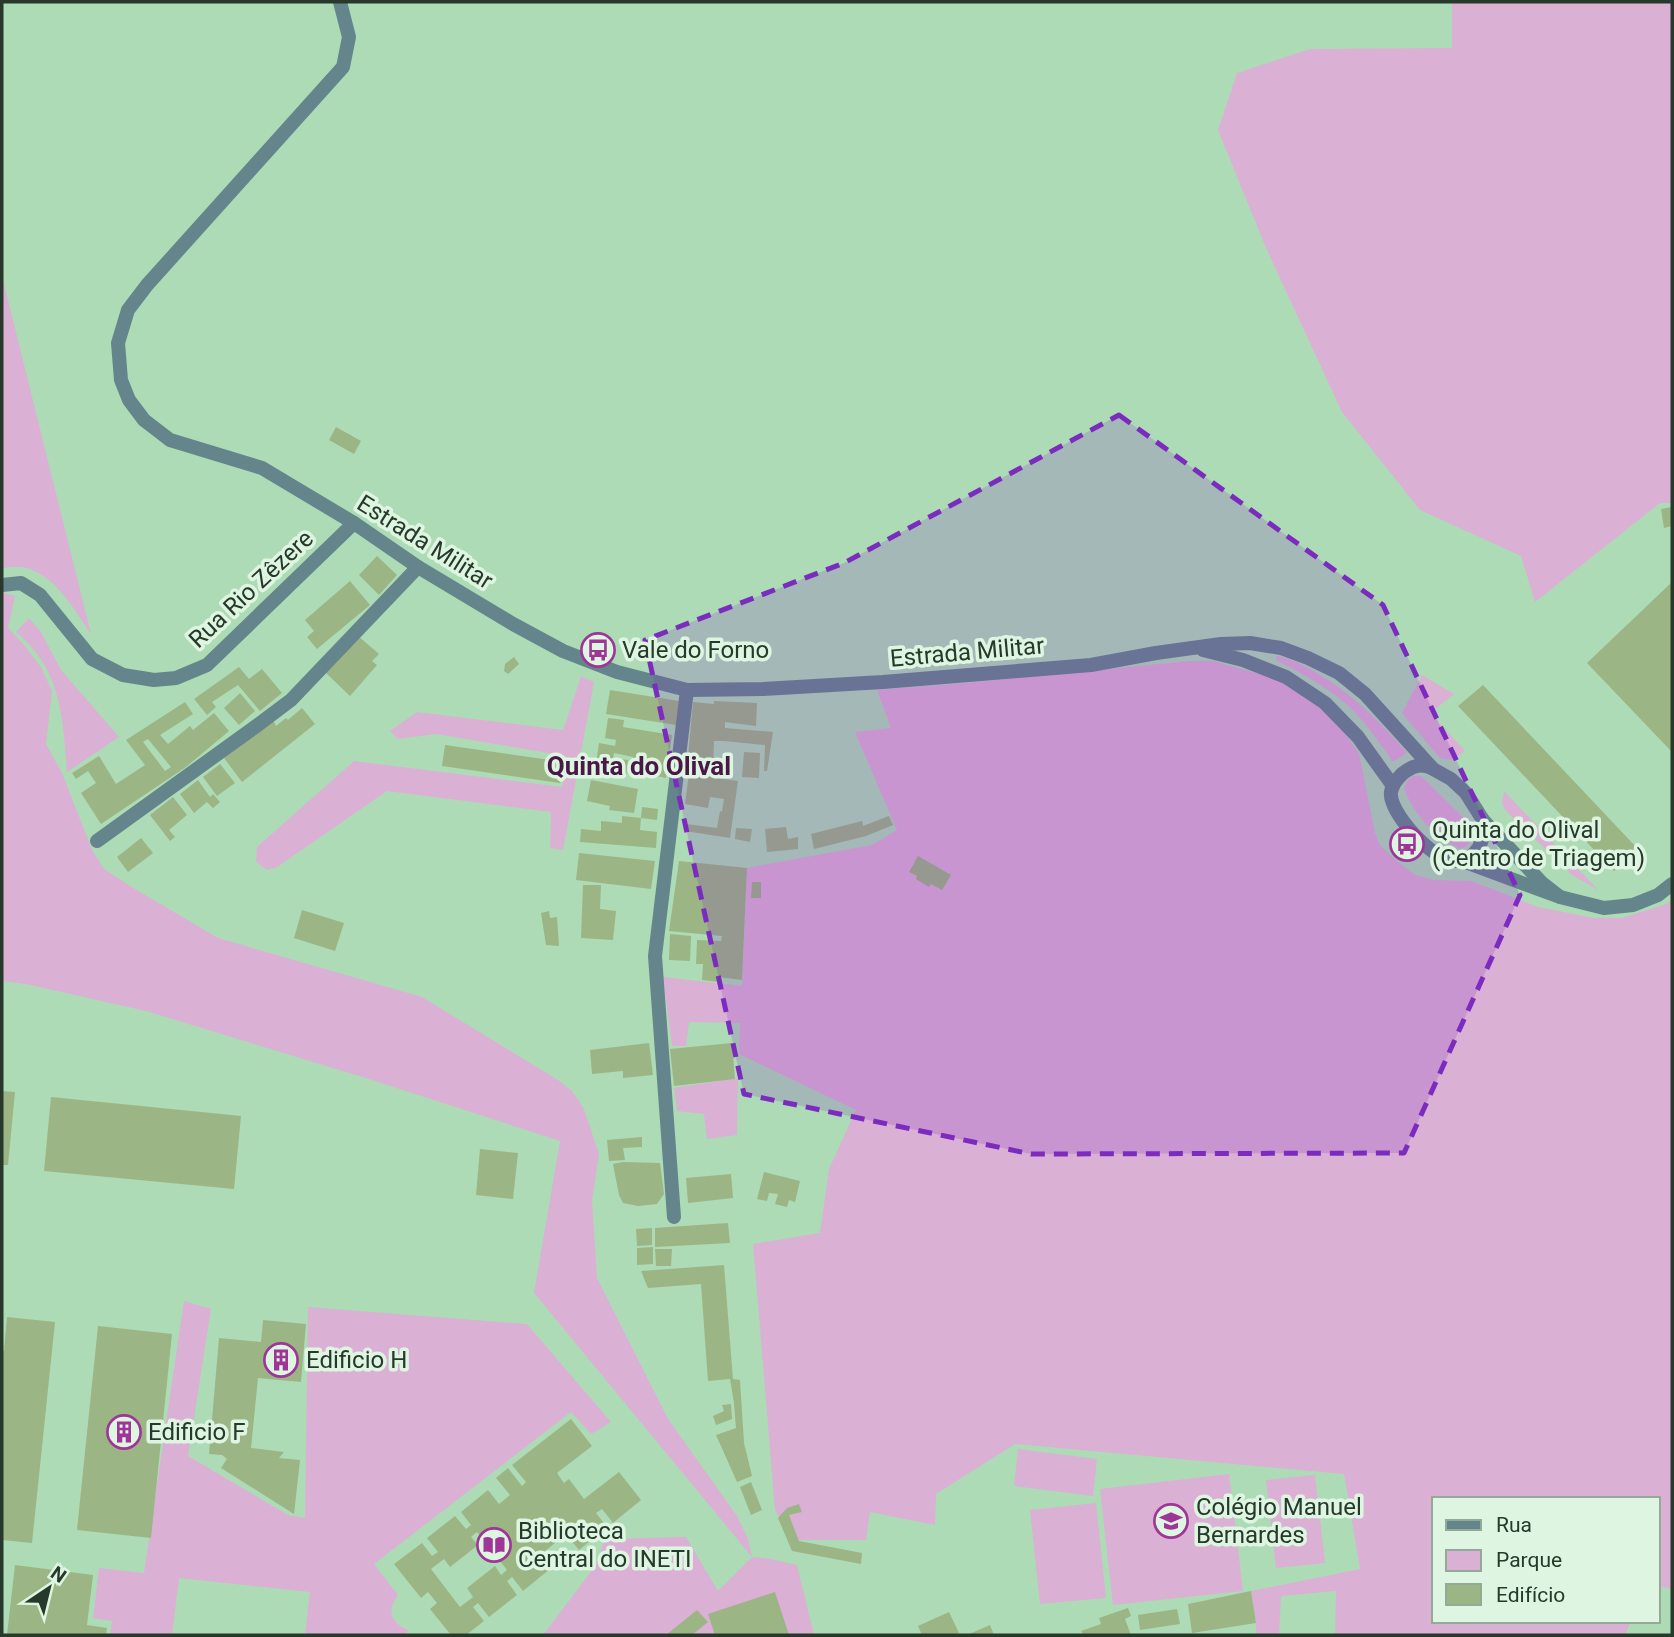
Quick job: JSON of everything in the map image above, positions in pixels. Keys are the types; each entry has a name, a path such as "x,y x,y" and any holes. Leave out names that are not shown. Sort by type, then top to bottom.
{"street":[{"name":"Estrada Militar","path":"340,2 349,37 343,66 147,285 128,310 118,343 121,380 129,400 144,420 170,440 262,468 354,523 418,567 563,651 617,672 687,690 763,689 925,679 1091,665 1221,644 1250,643 1281,648 1339,673 1366,694 1418,753 1465,793 1483,820 1542,883 1560,897"},
{"name":"Rua Rio Zêzere","path":"2,585 21,583 40,595 92,659 123,675 154,680 176,678 207,665 354,523"},
{"path":"97,841 291,700 418,567"},
{"name":"Estrada Militar","path":"1194,649 1243,660 1286,677 1325,703 1358,737 1393,786 1393,804 1402,820 1414,834 1451,861 1460,860 1560,897 1604,908 1633,905 1658,895 1672,884"},
{"path":"674,1217 655,956 687,690"},
{"path":"1393,786 1408,769 1417,765 1433,768"},
{"path":"1460,860 1479,849 1485,831 1483,820"}],"highlighted area":[{"path":"1119,415 1383,605 1520,895 1404,1153 1031,1154 744,1094 645,640 844,563"}],"green space":[{"path":"1452,2 1672,2 1672,503 1660,503 1535,602 1521,556 1420,510 1342,412 1266,248 1218,130 1237,73 1310,49 1452,48"},
{"path":"2,276 91,634 65,597 49,580 27,568 2,568"},
{"path":"2,592 15,596 8,628 41,667 52,691 46,744 62,773 93,852 104,869 218,938 422,997 572,1091 584,1109 599,1154 592,1200 597,1278 668,1419 737,1516 748,1539 752,1557 534,1293 560,1141 146,1011 2,981"},
{"path":"29,618 41,632 61,670 119,737 67,772 61,713 51,678 31,646 16,632"},
{"path":"1277,656 1329,680 1370,714 1407,753 1393,762 1347,705 1316,682 1276,660"},
{"path":"1190,661 1213,661 1263,675 1284,682 1313,701 1340,727 1359,753 1375,833 1380,845 1415,875 1434,880 1471,881 1538,907 1594,918 1622,918 1666,904 1672,899 1672,1589 1660,1586 1660,1497 1432,1497 1432,1623 1630,1623 1625,1635 1325,1635 1335,1634 1336,1591 1281,1596 1279,1635 1256,1635 1251,1591 1360,1569 1344,1474 1015,1444 936,1494 935,1525 870,1512 866,1540 791,1540 775,1510 753,1244 820,1233 829,1169 856,1110 739,1054 740,1023 689,1022 686,1046 672,1046 663,977 742,986 747,868 872,845 897,830 855,732 891,728 877,690"},
{"path":"1422,675 1454,694 1430,713 1465,751 1452,760 1440,758 1402,713"},
{"path":"581,676 594,682 563,850 550,848 551,812 387,791 277,867 267,870 256,862 257,847 354,761 562,787 566,756 436,734 398,739 390,731 417,712 563,730"},
{"path":"1414,776 1421,776 1474,828 1467,845 1461,849 1443,839 1413,807 1404,788"},
{"path":"1504,791 1598,890 1572,875 1505,810 1502,803"},
{"path":"738,1078 737,1135 707,1139 704,1114 677,1111 674,1088"},
{"path":"184,1301 211,1309 188,1456 288,1515 305,1518 308,1307 527,1324 611,1422 591,1434 571,1412 374,1564 398,1595 392,1607 392,1616 408,1630 406,1635 305,1635 310,1592 179,1578 172,1635 110,1635 112,1621 93,1618 99,1568 144,1573"},
{"path":"1018,1449 1097,1459 1093,1496 1014,1486"},
{"path":"1229,1474 1243,1591 1113,1605 1100,1489"},
{"path":"1315,1475 1325,1563 1276,1568 1266,1480"},
{"path":"1096,1503 1106,1598 1040,1604 1030,1510"},
{"path":"686,1537 718,1591 752,1557 797,1565 814,1635 543,1635 596,1565 605,1539"}],"building":[{"path":"336,427 361,441 354,454 329,440"},
{"path":"1672,507 1672,526 1664,528 1661,509"},
{"path":"377,556 397,575 379,595 359,575"},
{"path":"350,581 370,605 317,649 307,637 314,631 305,620"},
{"path":"1672,582 1672,752 1587,663"},
{"path":"358,636 379,654 372,661 377,665 350,696 325,672"},
{"path":"514,657 519,664 508,674 504,671 505,664"},
{"path":"239,667 249,679 262,669 282,693 260,711 238,685 212,702 216,707 207,715 194,699"},
{"path":"1483,685 1637,848 1614,871 1458,706"},
{"path":"610,690 679,701 676,725 606,714"},
{"path":"240,693 255,711 239,725 224,708"},
{"path":"714,701 757,703 756,726 725,722 725,728 773,732 767,771 764,771 765,745 724,741 714,741 713,770 687,768 693,702 714,704"},
{"path":"185,702 193,714 160,735 168,744 190,726 193,730 214,713 229,731 186,767 101,824 81,793 96,783 88,771 76,779 72,773 99,756 116,784 145,765 126,740","holes":["148,739 171,767 165,771 143,742"]},
{"path":"302,708 315,724 242,782 224,758 273,720 276,726"},
{"path":"608,718 624,720 623,727 672,735 666,778 631,771 633,757 614,753 613,758 628,760 626,776 609,773 612,766 596,764 599,743 615,746 616,740 605,738"},
{"path":"445,745 564,762 560,783 442,766"},
{"path":"744,752 760,753 759,778 742,777"},
{"path":"220,764 235,783 217,796 203,777"},
{"path":"689,774 738,781 730,838 685,831 686,824 717,828 724,799 710,797 708,808 685,804"},
{"path":"198,780 210,797 213,794 220,802 213,808 207,802 194,813 180,794"},
{"path":"591,780 638,789 634,813 609,810 610,806 587,801"},
{"path":"173,797 187,815 169,830 175,837 170,841 150,815"},
{"path":"642,807 658,809 657,820 641,818"},
{"path":"622,816 641,818 640,830 657,832 656,848 580,842 581,829 601,831 601,821 622,823"},
{"path":"889,816 893,825 866,836 814,849 811,834 862,821 863,826"},
{"path":"786,827 788,839 798,837 798,849 767,852 765,829"},
{"path":"736,828 752,829 750,842 735,839"},
{"path":"141,838 153,853 128,872 117,857"},
{"path":"579,853 655,861 651,889 576,880"},
{"path":"918,856 951,875 942,890 931,884 929,887 909,872"},
{"path":"679,861 747,868 742,980 719,977 719,982 702,980 703,964 696,964 697,940 721,941 722,936 669,931"},
{"path":"752,882 761,882 761,898 751,898"},
{"path":"583,885 601,885 600,909 616,911 613,940 581,938"},
{"path":"302,910 344,923 335,951 294,938"},
{"path":"549,911 550,918 557,917 559,946 546,945 541,913"},
{"path":"670,934 691,936 690,961 669,960"},
{"path":"649,1043 653,1075 623,1078 623,1071 592,1074 590,1050"},
{"path":"732,1043 735,1079 674,1086 670,1049"},
{"path":"2,1091 15,1092 8,1165 2,1165"},
{"path":"51,1097 241,1116 234,1189 44,1171"},
{"path":"642,1137 642,1147 623,1148 625,1160 609,1161 607,1140"},
{"path":"480,1149 518,1153 513,1199 476,1195"},
{"path":"660,1163 664,1194 657,1204 638,1206 623,1203 613,1164"},
{"path":"764,1172 800,1181 795,1202 789,1200 787,1207 775,1204 778,1194 769,1193 767,1201 757,1199"},
{"path":"731,1174 733,1198 688,1203 686,1178"},
{"path":"728,1223 730,1243 655,1247 655,1228"},
{"path":"652,1228 652,1245 637,1246 636,1229"},
{"path":"653,1247 653,1264 637,1265 637,1248"},
{"path":"655,1249 672,1249 671,1266 656,1266"},
{"path":"724,1265 733,1379 740,1380 744,1443 752,1476 737,1482 716,1435 736,1428 734,1403 730,1379 708,1381 701,1284 648,1288 641,1271"},
{"path":"7,1317 55,1322 32,1543 2,1540 2,1351"},
{"path":"263,1320 306,1324 301,1382 258,1378 251,1448 284,1452 279,1458 300,1460 294,1514 221,1468 227,1459 222,1455 209,1454 219,1338 261,1342"},
{"name":"Edificio F","path":"98,1326 172,1334 151,1538 77,1530"},
{"path":"731,1404 732,1419 716,1425 713,1416 724,1411 722,1405"},
{"path":"571,1419 592,1446 557,1473 564,1483 569,1479 584,1499 619,1472 641,1500 613,1523 602,1509 596,1513 607,1527 579,1550 566,1534 539,1556 550,1569 523,1591 512,1577 507,1581 517,1595 489,1617 478,1603 473,1607 484,1621 466,1635 451,1635 430,1609 437,1603 428,1592 421,1598 394,1564 422,1543 432,1556 438,1552 427,1538 455,1516 466,1529 471,1525 461,1512 488,1490 499,1504 510,1495 496,1478 508,1468 522,1486 526,1482 512,1465","holes":["477,1532 507,1570 501,1575 495,1566 467,1588 473,1597 460,1607 431,1569 444,1559 450,1567 478,1545 471,1537"]},
{"path":"751,1482 762,1510 751,1515 740,1487"},
{"path":"799,1504 802,1512 789,1515 799,1541 862,1553 861,1564 792,1551 778,1518 787,1508"},
{"path":"15,1565 93,1575 87,1625 107,1628 106,1635 7,1635"},
{"path":"1251,1591 1256,1623 1192,1633 1188,1604"},
{"path":"775,1592 789,1635 715,1635 708,1614"},
{"path":"1128,1608 1131,1616 1125,1619 1131,1635 1083,1635 1081,1631 1101,1624 1099,1618"},
{"path":"1177,1609 1180,1624 1140,1630 1138,1615"},
{"path":"697,1610 708,1622 692,1635 666,1635"},
{"path":"949,1612 959,1633 922,1635 918,1626"},
{"path":"990,1625 994,1635 967,1635"}],"place":[{"name":"Vale do Forno","path":"598,650"},
{"name":"Quinta do Olival (Centro de Triagem)","path":"1407,844"},
{"name":"Edificio H","path":"281,1360"},
{"name":"Edificio F","path":"124,1432"},
{"name":"Colégio Manuel Bernardes","path":"1171,1521"},
{"name":"Biblioteca Central do INETI","path":"494,1545"}],"district":[{"name":"Quinta do Olival","path":"639,766"}]}
